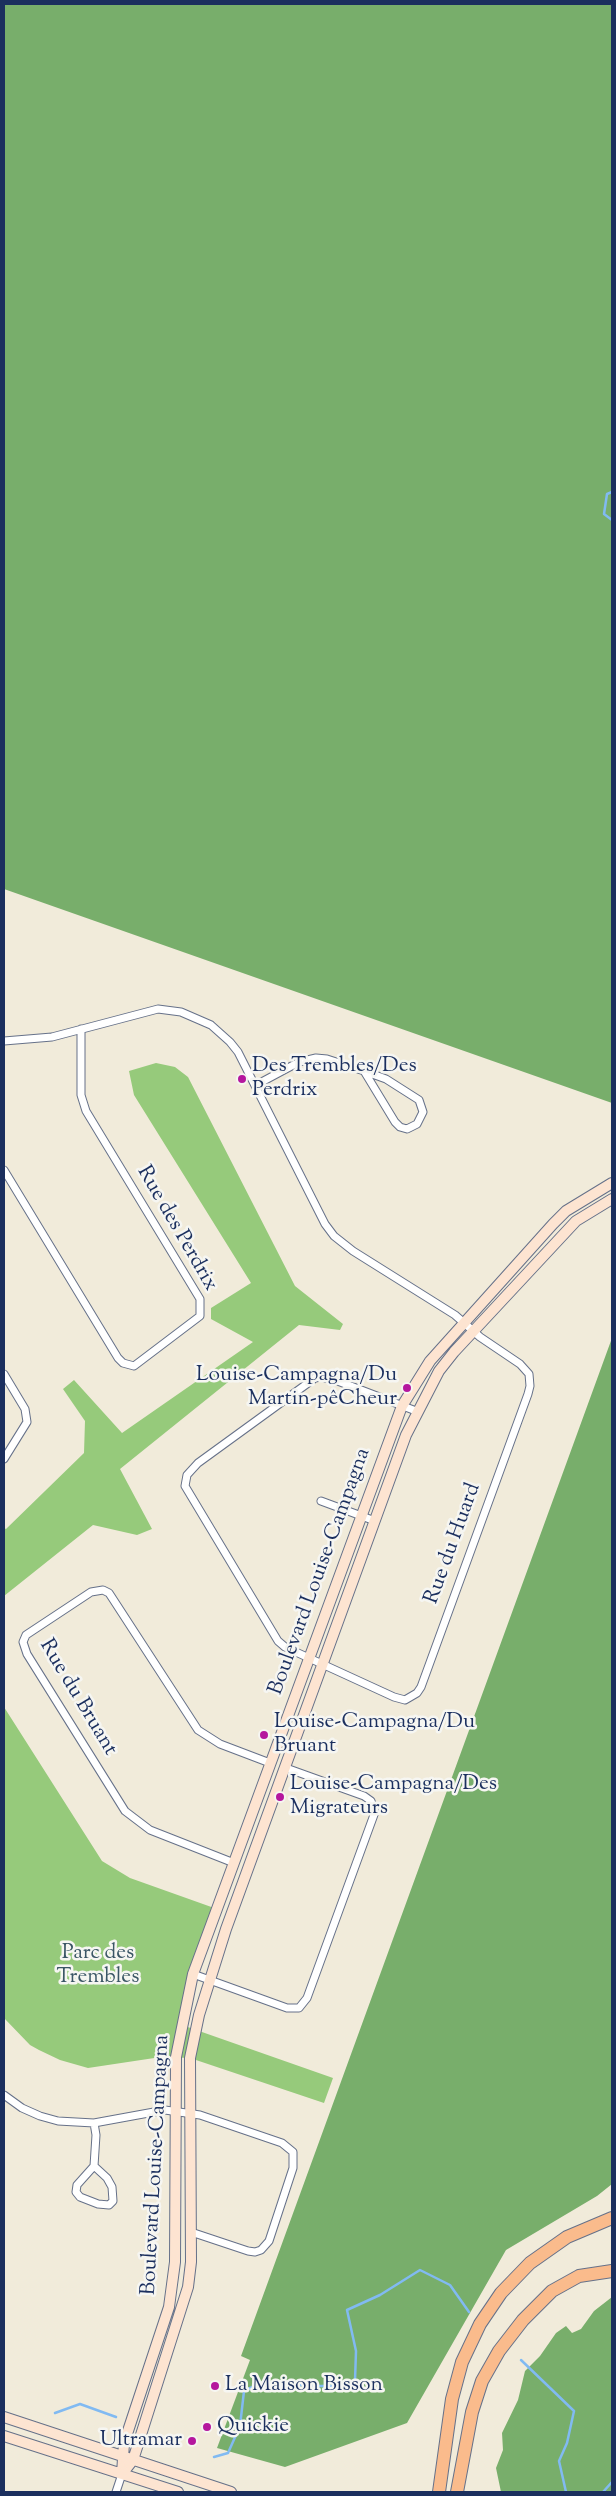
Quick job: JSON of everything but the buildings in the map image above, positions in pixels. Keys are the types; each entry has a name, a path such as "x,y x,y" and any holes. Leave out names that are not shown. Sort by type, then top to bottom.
{"highway":[{"path":"439,2492 452,2399 462,2362 480,2324 502,2293 530,2263 567,2237 612,2218"},
{"path":"457,2492 472,2412 482,2381 499,2351 523,2320 552,2291 580,2276 612,2271"}],"street":[{"name":"Rue du Huard","path":"4,1041 36,1040 148,1010 169,1010 191,1015 211,1025 230,1042 256,1085 325,1224 334,1236 353,1251 455,1315 463,1323 526,1368 530,1386 421,1687 411,1698 400,1700 285,1647 278,1641 187,1493 185,1480 198,1463 315,1378 321,1377 335,1380 416,1412"},
{"name":"Rue des Perdrix","path":"4,1170 118,1358 123,1363 134,1366 200,1316 200,1298 86,1111 81,1095 81,1029"},
{"path":"256,1085 307,1059 327,1059 364,1070 386,1079 419,1100 423,1112 417,1124 407,1129 394,1122 364,1070"},
{"name":"Boulevard Louise-Campagna","path":"122,2474 122,2457 129,2426 169,2306 176,2244 176,2057 193,1974 402,1406 430,1361 566,1211 612,1183"},
{"name":"Boulevard Louise-Campagna","path":"122,2474 133,2460 186,2299 191,2262 190,2058 194,2031 209,1980 248,1868 416,1412 439,1371 474,1331 576,1221 612,1198"},
{"path":"4,1374 25,1409 27,1422 4,1459"},
{"path":"321,1502 375,1521"},
{"name":"Rue du Bruant","path":"234,1863 150,1830 126,1812 27,1654 22,1642 26,1635 91,1592 103,1590 109,1593 198,1730 220,1744 270,1763"},
{"path":"193,1974 287,2008 298,2008 304,2004 373,1818 374,1806 364,1796 270,1763"},
{"path":"234,1863 248,1868"},
{"path":"5,2100 40,2116 58,2121 94,2123 165,2110 190,2113 282,2143 293,2152 295,2159 269,2241 261,2250 255,2252 248,2251 191,2232"},
{"path":"94,2123 96,2135 94,2166 77,2184 76,2192 80,2197 98,2204 110,2205 113,2200 112,2187 107,2178 94,2166"},
{"path":"4,2417 231,2492"},
{"path":"4,2436 178,2492"},
{"path":"116,2492 122,2474"}],"green space":[{"path":"4,4 612,4 612,1103 4,889"},
{"path":"156,1063 175,1067 188,1077 295,1286 343,1324 340,1330 299,1325 120,1469 152,1529 137,1535 93,1525 4,1596 4,1528 6,1529 84,1453 85,1421 63,1389 74,1380 122,1433 253,1342 211,1319 211,1308 251,1283 134,1095 129,1071"},
{"path":"612,1338 612,2184 597,2196 506,2250 407,2423 285,2467 217,2448 250,2360 241,2356"},
{"name":"Parc des Trembles","path":"4,1707 102,1861 130,1878 217,1909 182,2025 333,2078 324,2103 190,2058 161,2057 88,2068 60,2060 30,2045 4,2018"},
{"path":"612,2297 612,2492 501,2492 496,2468 503,2450 502,2433 518,2400 525,2371 540,2356 556,2333 566,2326 572,2333 581,2329 594,2311"}],"waterway":[{"path":"612,492 607,494 604,514 612,520"},
{"path":"214,2457 228,2453 240,2426 244,2391 261,2383 335,2386 355,2381 356,2351 347,2310 380,2295 420,2270 450,2285 469,2312"},
{"path":"521,2360 574,2411 567,2443 559,2461 566,2492"},
{"path":"55,2413 80,2404 116,2417"},
{"path":"603,2492 612,2482"}],"place":[{"name":"Des Trembles/Des Perdrix","path":"242,1079"},
{"name":"Louise-Campagna/Du Martin-pêCheur","path":"407,1388"},
{"name":"Louise-Campagna/Du Bruant","path":"264,1735"},
{"name":"Louise-Campagna/Des Migrateurs","path":"280,1797"},
{"name":"La Maison Bisson","path":"215,2386"},
{"name":"Quickie","path":"207,2427"},
{"name":"Ultramar","path":"192,2441"}]}
